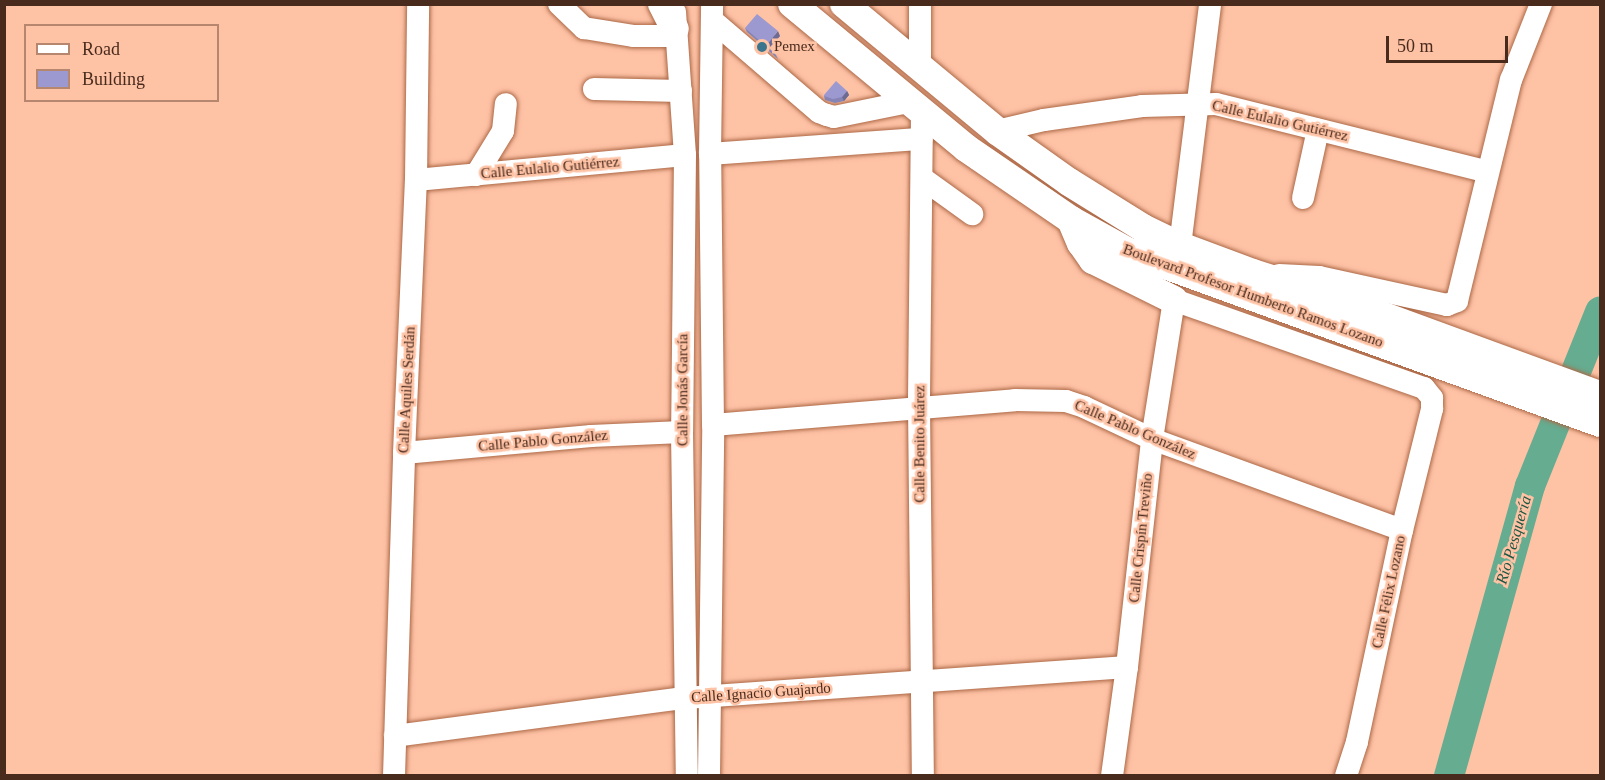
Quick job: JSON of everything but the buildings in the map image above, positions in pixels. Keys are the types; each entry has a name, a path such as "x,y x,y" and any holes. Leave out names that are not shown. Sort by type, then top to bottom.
{"main road":[{"name":"Boulevard Profesor Humberto Ramos Lozano","path":"792,4 920,118 1071,220 1129,252 1600,395"},
{"path":"816,4 853,36 892,46"},
{"name":"Boulevard Profesor Humberto Ramos Lozano","path":"844,4 997,131 1108,207 1180,246 1254,273 1345,316 1600,423"},
{"path":"920,118 965,135 997,131"},
{"path":"1071,220 1081,243 1093,260 1174,300"}],"street":[{"name":"Calle Aquiles Serdán","path":"394,776 404,453 416,180 418,4"},
{"path":"559,4 584,28 634,36 672,18"},
{"path":"920,4 920,67"},
{"path":"1180,246 1200,103 1210,4"},
{"path":"1254,273 1319,276 1447,305 1457,301 1512,80 1541,4"},
{"path":"712,12 819,112 834,117 920,118"},
{"name":"Calle Jonás García","path":"709,776 713,425 710,153 712,12"},
{"name":"Calle Jonás García","path":"672,18 681,91 685,155 682,432 687,776"},
{"path":"594,89 681,91"},
{"path":"476,175 503,131 506,104"},
{"name":"Calle Eulalio Gutiérrez","path":"997,131 1083,114 1142,106 1216,104 1488,172"},
{"path":"710,153 920,118"},
{"name":"Calle Benito Juárez","path":"920,118 923,776"},
{"path":"1303,198 1318,130"},
{"name":"Calle Eulalio Gutiérrez","path":"416,180 685,155"},
{"path":"922,178 972,214"},
{"name":"Calle Félix Lozano","path":"1174,300 1424,388 1432,398 1432,409 1402,530 1357,742 1346,776"},
{"name":"Calle Crispín Treviño","path":"1112,776 1128,667 1152,439 1174,300"},
{"name":"Calle Pablo González","path":"713,425 920,406 1015,400 1066,401 1152,439 1402,530"},
{"name":"Calle Pablo González","path":"404,453 591,436 682,432"},
{"name":"Calle Ignacio Guajardo","path":"395,736 685,698 1128,667"}],"waterway":[{"name":"Río Pesquería","path":"1449,776 1530,486 1600,312"}],"place":[{"name":"Pemex","path":"762,47"}]}
